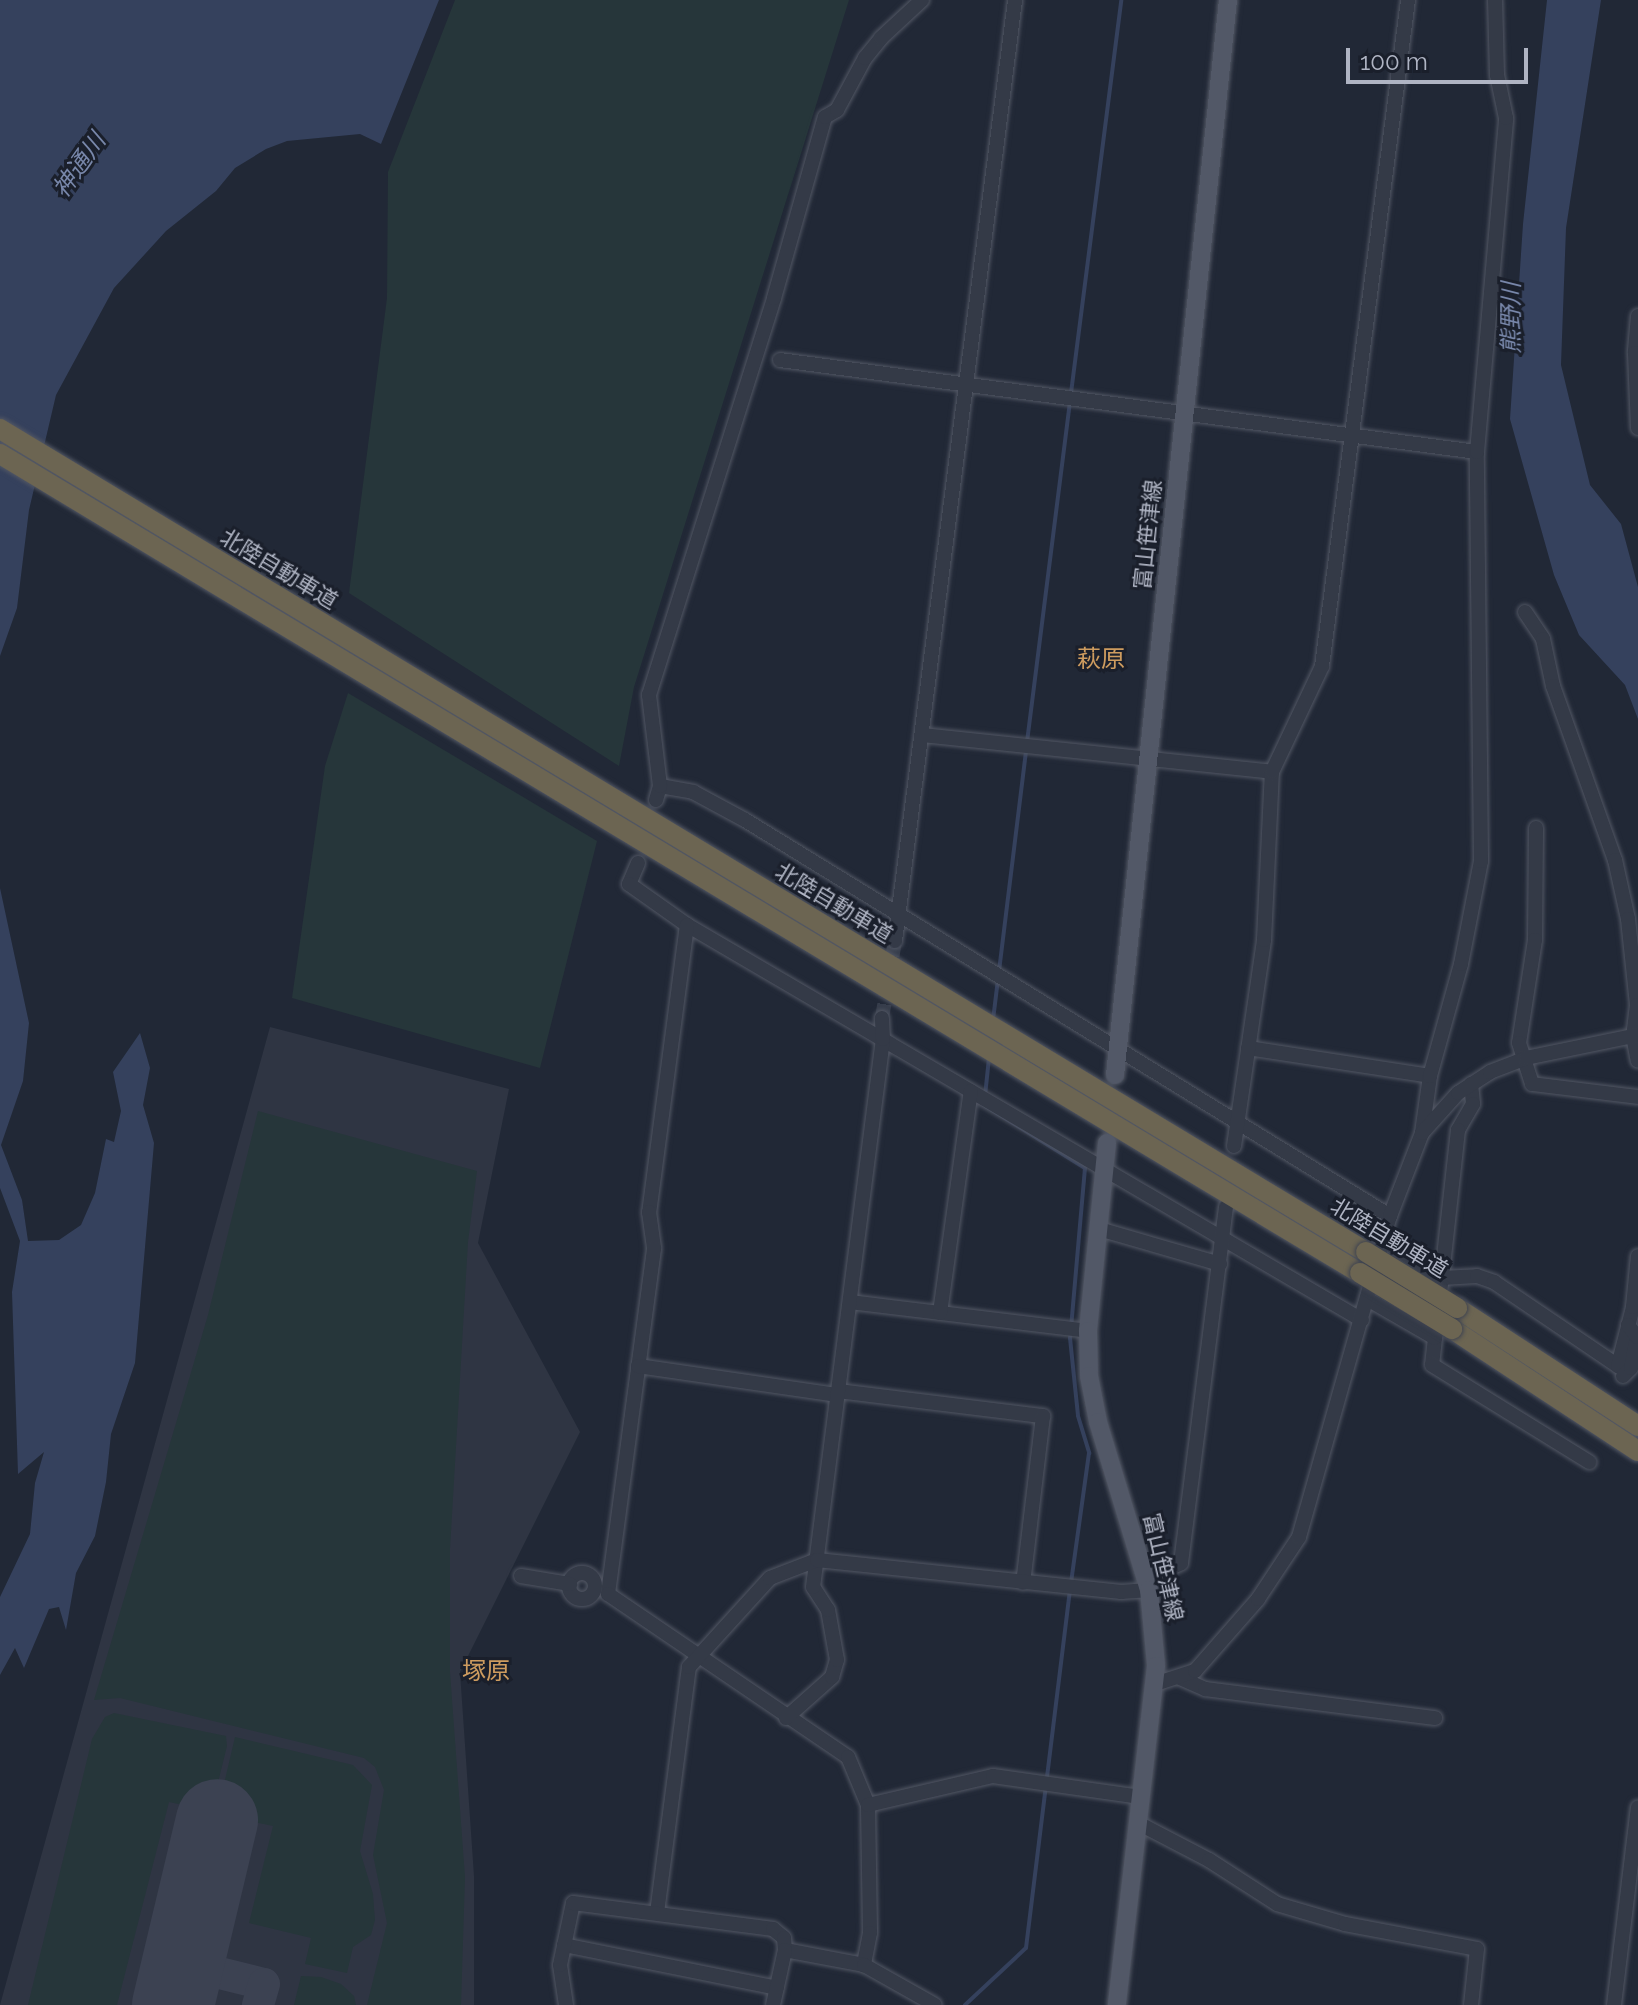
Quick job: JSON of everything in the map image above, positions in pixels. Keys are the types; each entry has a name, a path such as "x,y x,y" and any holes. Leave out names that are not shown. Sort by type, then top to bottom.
{"highway":[{"name":"北陸自動車道","path":"0,429 609,795 1375,1247 1596,1410 1638,1451"},
{"name":"北陸自動車道","path":"0,454 1360,1273 1443,1334 1596,1410 1638,1426"}],"main road":[{"name":"富山笹津線","path":"1115,1075 1228,0"},
{"name":"富山笹津線","path":"1107,1143 1088,1331 1089,1376 1098,1422 1149,1590 1154,1626 1155,1684 1117,2005"}],"street":[{"path":"922,0 881,38 865,58 837,110 825,117 774,298 649,695 658,793 693,792 732,813 1390,1216"},
{"path":"895,941 1015,0"},
{"path":"1234,1146 1264,940 1272,772 1322,666 1408,0"},
{"path":"1155,1684 1195,1671 1258,1599 1299,1537 1369,1300 1375,1247 1422,1133 1430,1076 1461,964 1481,861 1477,452 1506,118 1497,75 1495,0"},
{"path":"1638,316 1635,353 1638,428"},
{"path":"780,360 1477,452"},
{"path":"1525,612 1543,639 1553,686 1615,860 1628,919 1636,990 1638,1061"},
{"path":"922,735 1272,772"},
{"path":"1536,828 1535,940 1519,1043 1532,1084 1638,1097"},
{"path":"638,863 629,884 687,925 1362,1320"},
{"path":"602,1588 654,1249 649,1212 687,925"},
{"path":"786,1718 832,1677 837,1660 828,1610 813,1587 883,1039 882,1018"},
{"path":"1422,1133 1458,1093 1490,1072 1526,1058 1636,1035"},
{"path":"1248,1048 1430,1076"},
{"path":"1471,1084 1473,1104 1458,1130 1441,1278 1443,1334 1432,1365 1589,1462"},
{"path":"940,1313 971,1091"},
{"path":"657,1913 689,1667 770,1578 817,1560 1121,1592 1149,1590 1159,1573 1181,1563 1226,1207"},
{"path":"1099,1229 1220,1264"},
{"path":"1375,1247 1441,1278 1477,1276 1494,1282 1618,1366 1637,1289 1638,1256"},
{"path":"1369,1300 1443,1334"},
{"path":"850,1302 1088,1331"},
{"path":"1623,1376 1631,1368 1637,1337 1628,1325"},
{"path":"638,1366 1043,1416 1023,1583"},
{"path":"521,1576 570,1584 577,1574 585,1573 608,1594 696,1656 848,1757 868,1805 870,1933 864,1965"},
{"path":"1178,1677 1205,1689 1435,1718"},
{"path":"868,1805 993,1776 1141,1797"},
{"path":"1614,2005 1638,1807"},
{"path":"1138,1823 1209,1860 1277,1904 1345,1924 1477,1949 1471,2005"},
{"path":"566,2005 560,1965 573,1903 773,1929 784,1938 785,1950 773,2005"},
{"path":"564,1945 777,1988"},
{"path":"785,1950 864,1965 935,2005"}],"shaded area":[{"path":"455,0 849,0 634,687 619,766 349,593 387,298 388,172"},
{"path":"348,693 597,841 540,1068 292,998 325,766"},
{"path":"270,1027 509,1089 478,1243 580,1432 460,1672 474,1876 474,2005 0,2005"},
{"path":"258,1111 477,1171 468,1242 450,1549 450,1672 465,1877 461,2005 367,2005 387,1923 373,1855 384,1790 375,1767 364,1758 120,1698 94,1700 208,1315"},
{"path":"114,1713 226,1736 227,1746 211,1811 169,1802 117,2005 28,2005 92,1739 105,1717"},
{"path":"235,1737 353,1765 372,1785 360,1851 373,1894 375,1920 371,1935 353,1947 347,1973 305,1964 311,1938 249,1923 273,1826 217,1814"},
{"path":"301,1976 321,1977 341,1984 354,1996 356,2005 294,2005"}],"water":[{"name":"神通川","path":"0,0 439,0 381,144 360,134 287,141 266,149 235,168 216,191 166,231 114,288 56,395 29,510 17,608 0,656"},
{"path":"1547,0 1601,0 1566,228 1561,365 1590,485 1621,524 1638,587 1638,719 1625,685 1579,635 1554,575 1510,419 1523,224"},
{"path":"0,888 29,1023 23,1081 1,1145 22,1200 28,1241 59,1240 81,1225 95,1193 106,1139 114,1142 121,1111 113,1072 140,1033 150,1068 143,1105 154,1143 135,1363 111,1434 106,1482 95,1536 76,1573 66,1630 59,1607 49,1609 24,1668 15,1648 0,1675 0,1597 30,1534 35,1483 44,1452 18,1474 12,1292 20,1241 0,1188"}],"waterway":[{"path":"1071,393 1121,0"},
{"path":"1027,742 1070,402"},
{"path":"993,1020 1026,751"},
{"path":"985,1096 989,1057"},
{"path":"984,1105 1085,1168 1070,1338 1078,1416 1089,1453 1071,1583"},
{"path":"965,2005 1026,1948 1070,1592"}],"taxiway":[{"path":"183,1964 264,1984 258,2005"}],"runway":[{"path":"173,2005 217,1820"}],"tunnel":[{"path":"882,1018 895,941"}],"district":[{"name":"萩原","path":"1101,659"},
{"name":"塚原","path":"486,1671"}],"water label":[{"name":"熊野川","path":"1511,318"}]}
